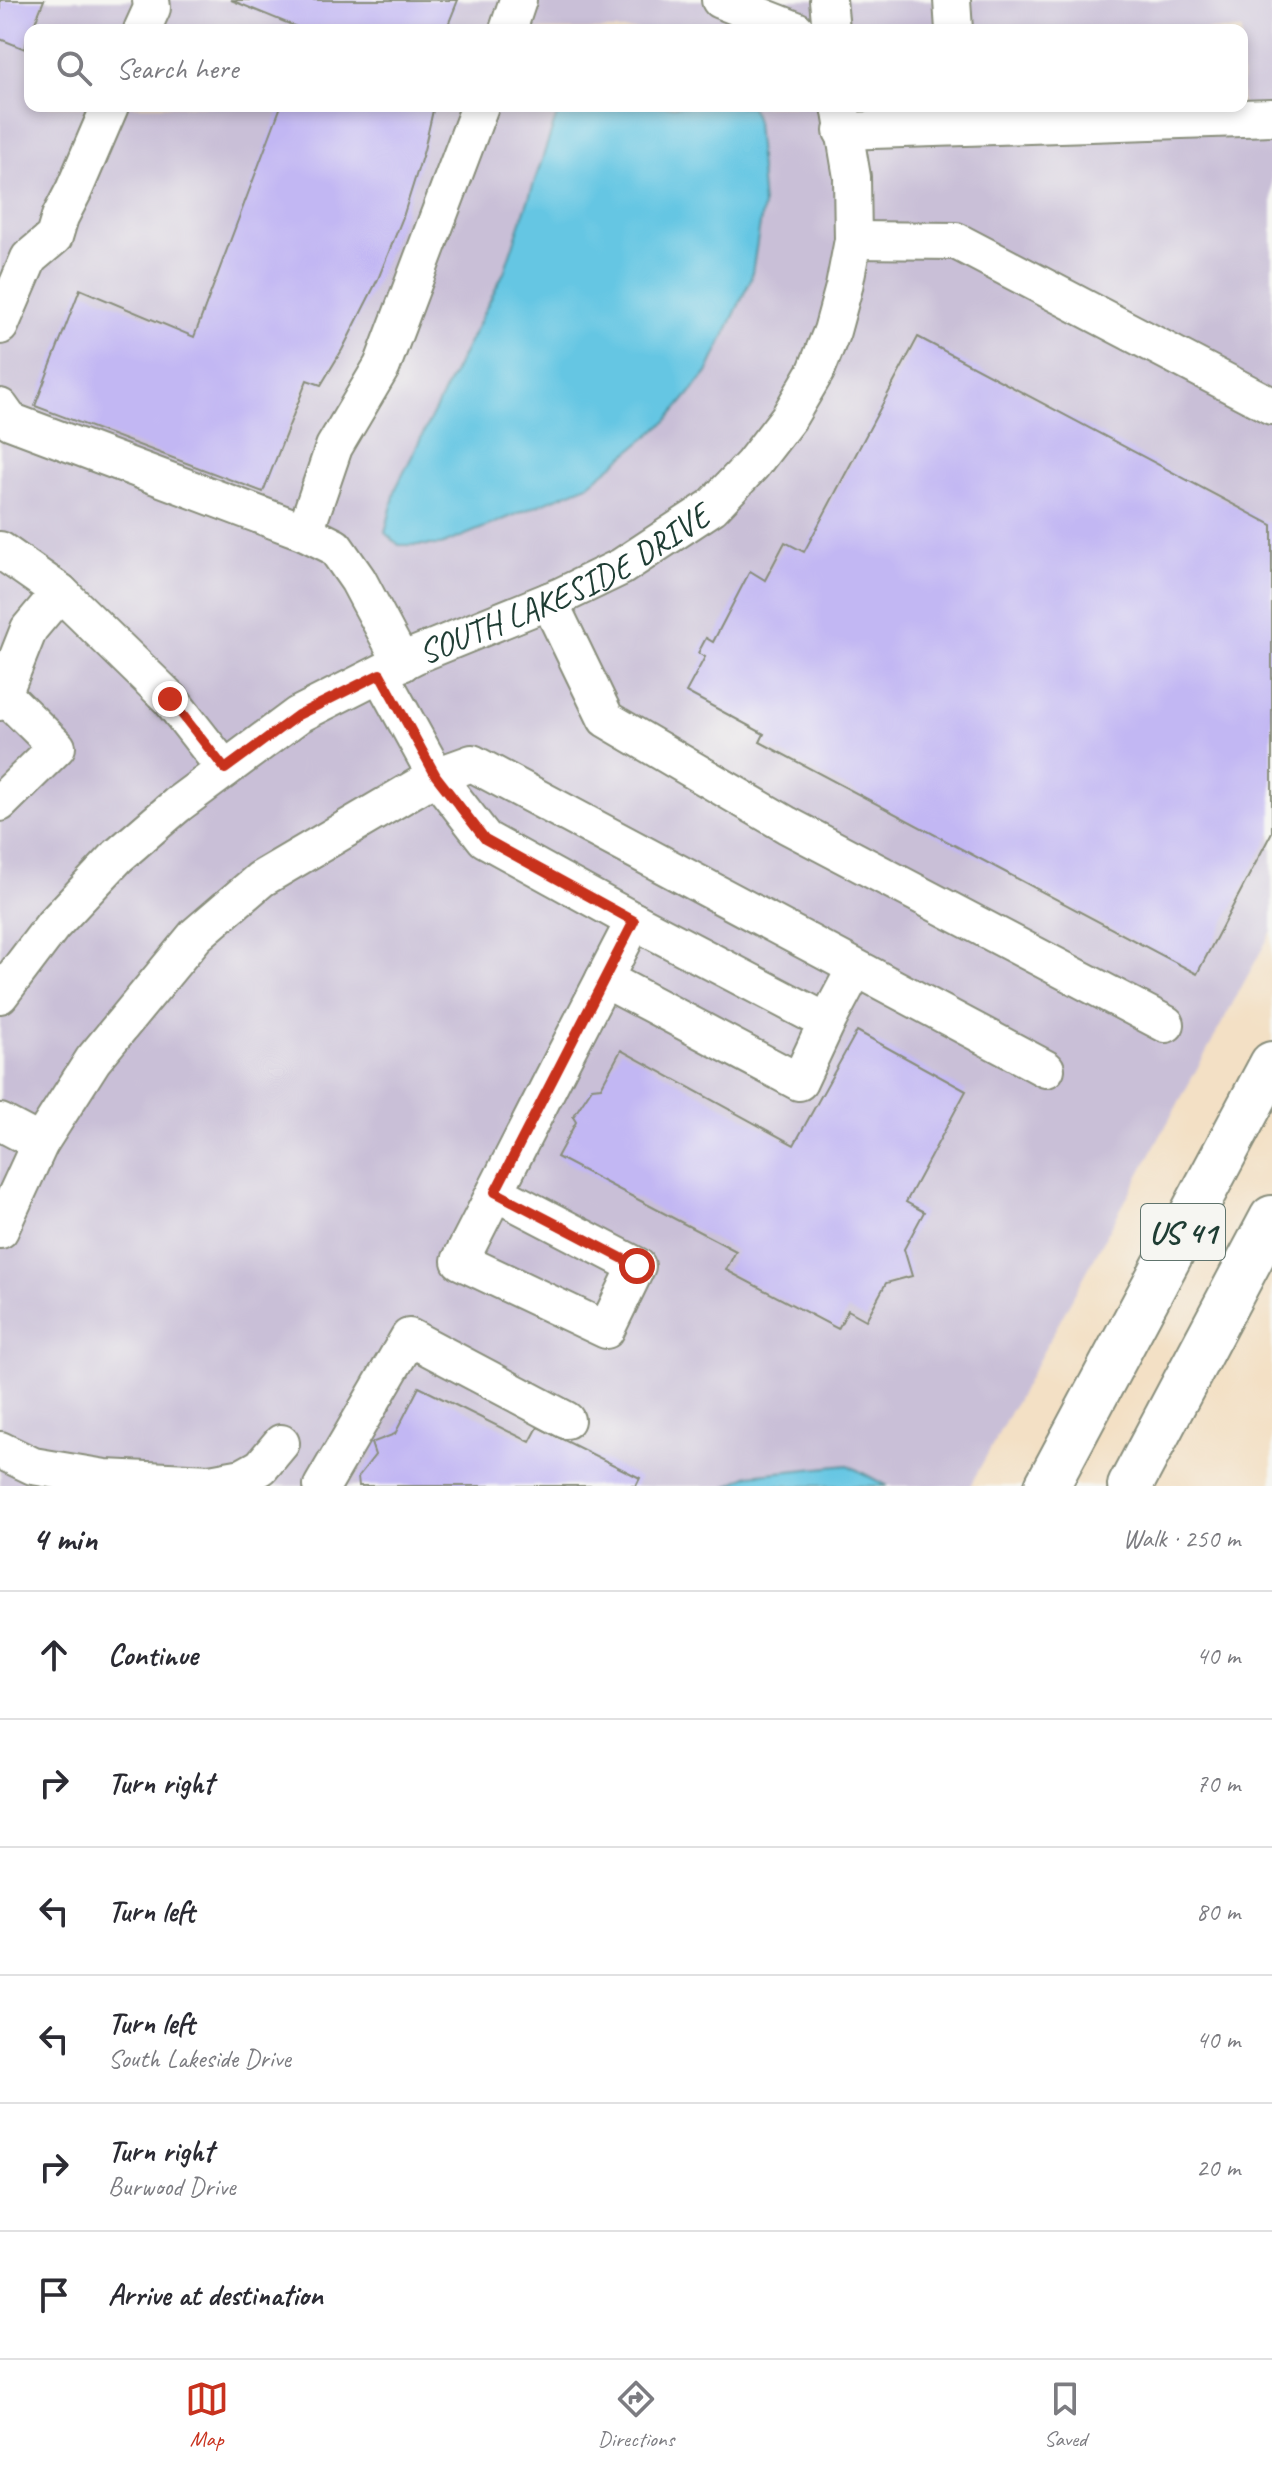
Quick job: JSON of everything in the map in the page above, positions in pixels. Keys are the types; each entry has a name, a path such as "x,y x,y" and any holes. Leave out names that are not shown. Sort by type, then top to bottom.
{"highway":[{"name":"US 41","path":"1047,1486 1272,1064"},
{"name":"US 41","path":"1130,1486 1272,1218"}],"street":[{"path":"145,24 152,8 151,0"},
{"path":"510,24 518,0"},
{"path":"720,0 781,24"},
{"path":"828,0 830,24"},
{"path":"952,0 954,24"},
{"path":"0,326 29,258 54,237 107,112"},
{"path":"305,532 334,447 382,366 478,112"},
{"path":"841,118 1272,117"},
{"name":"SOUTH LAKESIDE DRIVE","path":"0,995 53,925 118,856 177,805 298,715 391,668 621,567 712,507 752,465 789,417 816,371 832,331 853,240 852,177 841,118"},
{"path":"853,240 956,241 1272,406"},
{"path":"0,407 10,421 305,532 335,547 358,580 436,776 485,839 827,1022"},
{"path":"0,550 60,592 170,699 225,769"},
{"path":"0,803 57,747 2,698 29,629 60,592"},
{"path":"549,601 606,719 787,825 1166,1024"},
{"path":"0,1230 40,1143 93,1060 196,935 261,879 436,776 472,763 1046,1069"},
{"path":"495,1192 637,1266 606,1330 460,1261 495,1192 604,979 634,921"},
{"path":"604,979 799,1082 855,969"},
{"path":"0,1122 40,1143"},
{"path":"322,1486 409,1337 566,1420"},
{"path":"0,1450 33,1466 105,1478 210,1483 243,1477 261,1467 281,1443"}],"shaded area":[{"path":"0,0 1272,0 1272,931 970,1486 0,1486"}],"water":[{"path":"558,112 753,112 763,206 751,279 707,373 667,421 588,485 441,545 399,545 385,533 396,488 504,272"},
{"path":"848,1465 887,1486 728,1486 749,1475"}],"building":[{"path":"0,0 44,0 34,24 24,24 24,49 0,39"},
{"path":"231,0 458,0 448,24 289,24"},
{"path":"279,112 433,112 403,217 378,279 321,385 307,380 263,492 35,406 80,289 194,337"},
{"path":"918,337 1272,525 1272,832 1197,974 760,742 764,734 686,692 705,657 698,653 706,638 713,642 750,571 765,580 785,542 804,552"},
{"path":"857,1031 966,1091 906,1202 924,1212 904,1249 912,1276 886,1283 866,1320 848,1310 838,1329 726,1270 736,1251 557,1157 576,1122 573,1117 592,1088 601,1087 621,1050 794,1145"},
{"path":"419,1387 530,1442 538,1427 640,1478 636,1486 359,1486 358,1477 375,1455 371,1443 395,1434"}],"route":[{"path":"170,699 225,769 298,715 380,674 436,776 485,839 634,921 495,1192 637,1266"}]}
